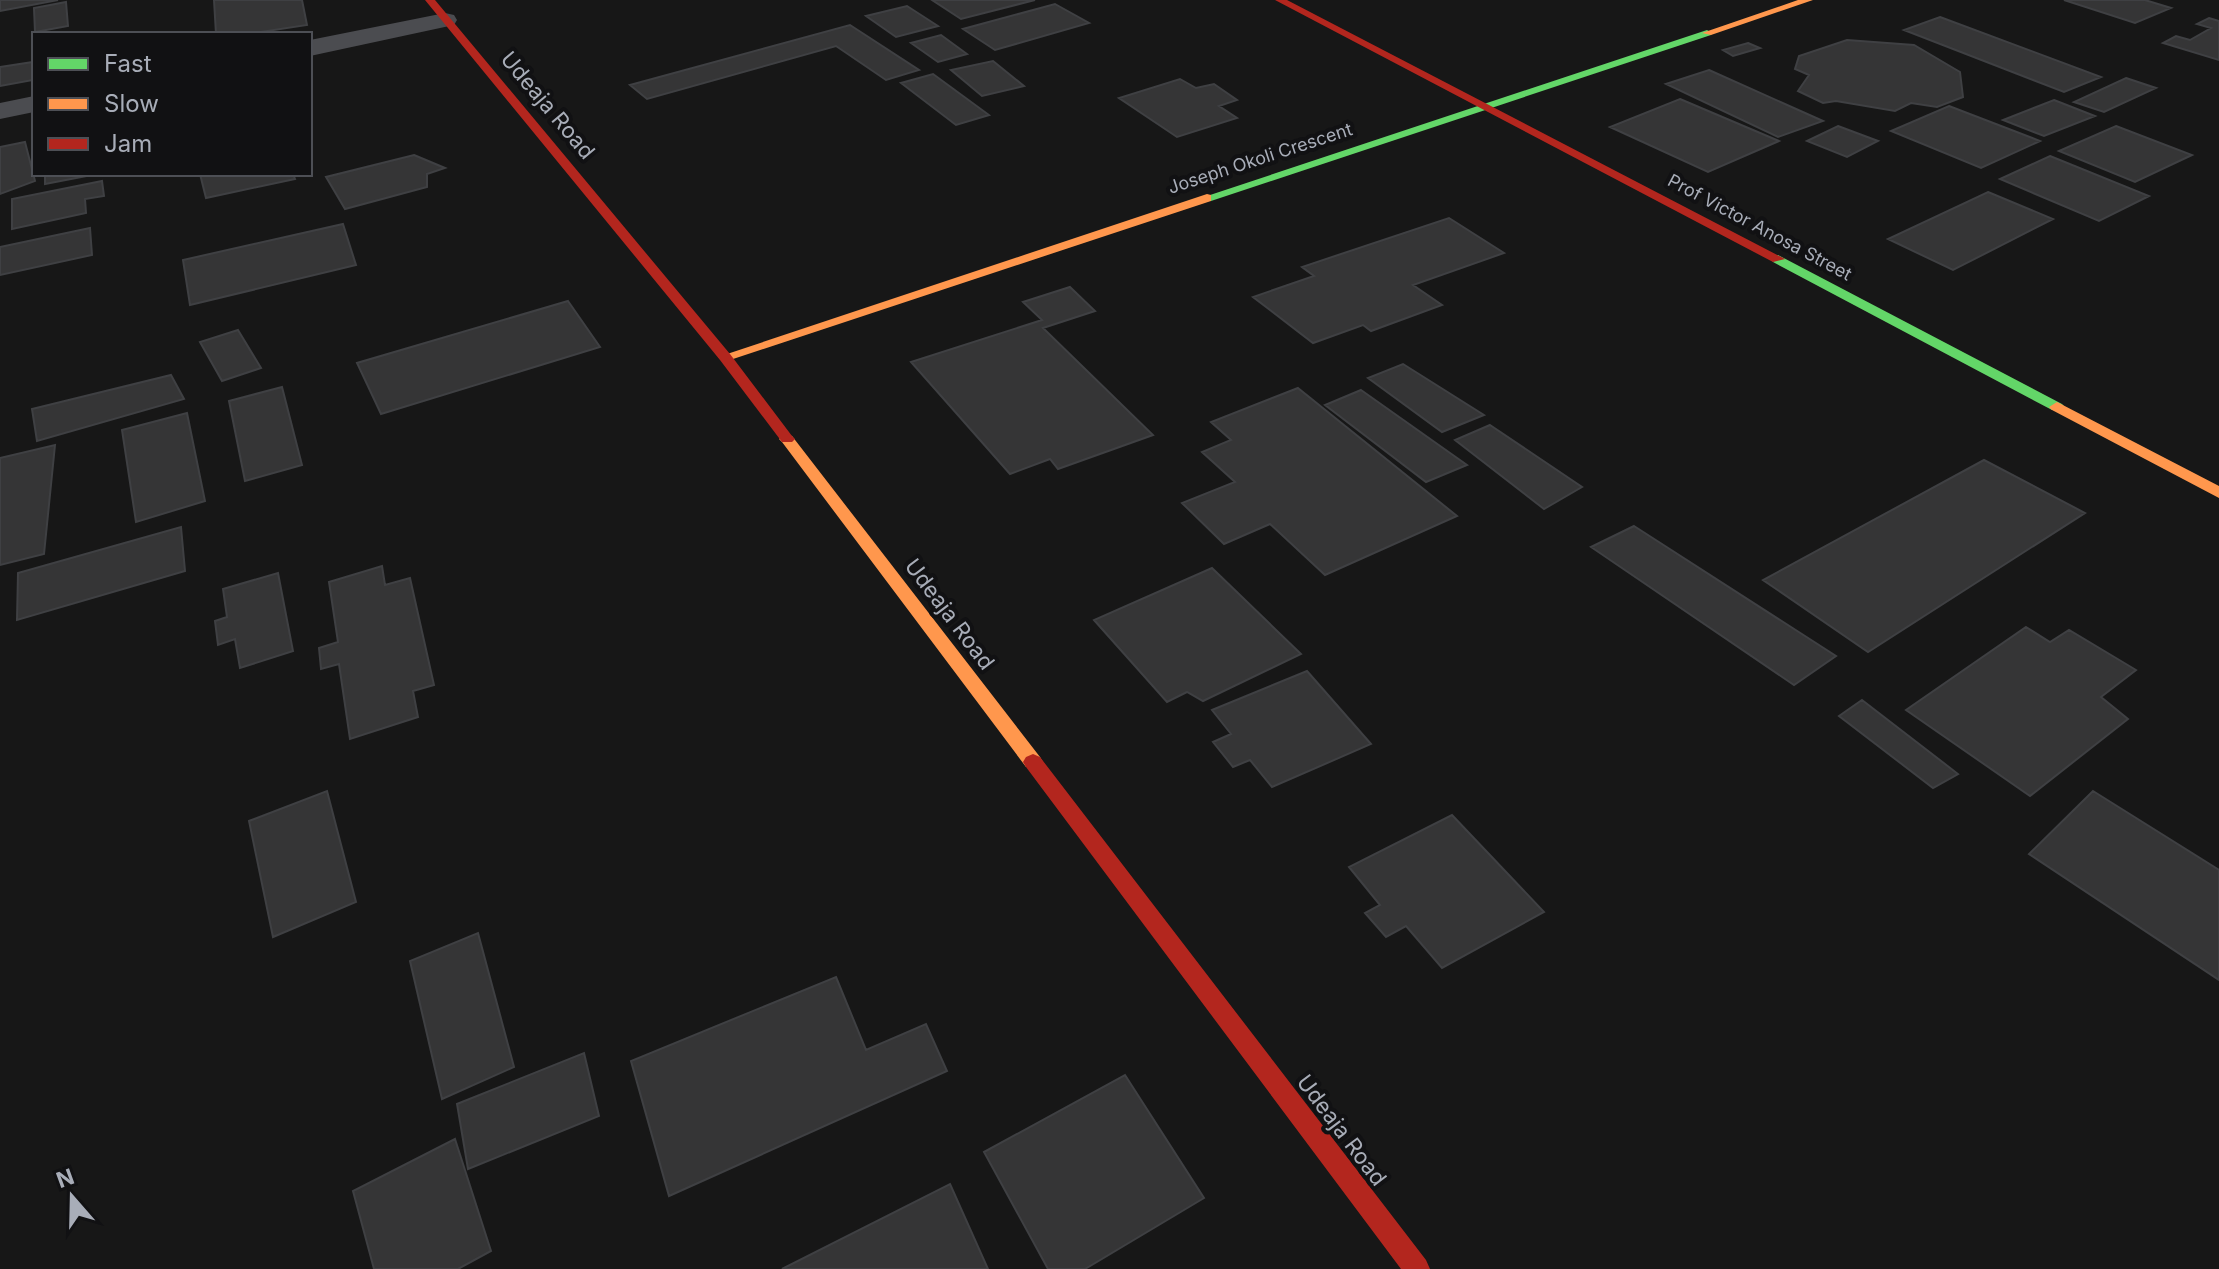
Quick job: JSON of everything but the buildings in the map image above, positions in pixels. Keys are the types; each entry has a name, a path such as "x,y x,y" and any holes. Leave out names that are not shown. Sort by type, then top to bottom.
{"street":[{"name":"Prof Victor Anosa Street","path":"1280,0 1485,104 2219,493"},
{"name":"Joseph Okoli Crescent","path":"725,357 1808,0"},
{"path":"312,47 438,10"},
{"name":"Udeaja Road","path":"438,10 725,357 1417,1269"},
{"path":"0,111 32,104"}],"traffic: fast":[{"path":"1207,198 1707,33"},
{"path":"1778,259 2057,407"}],"traffic: slow":[{"path":"1707,33 1808,0"},
{"path":"725,357 1207,198"},
{"path":"2057,407 2219,493"},
{"path":"787,439 1033,762"}],"traffic: jam":[{"path":"430,0 725,357 787,439"},
{"path":"1280,0 1778,259"},
{"path":"1033,762 1417,1269"}]}
